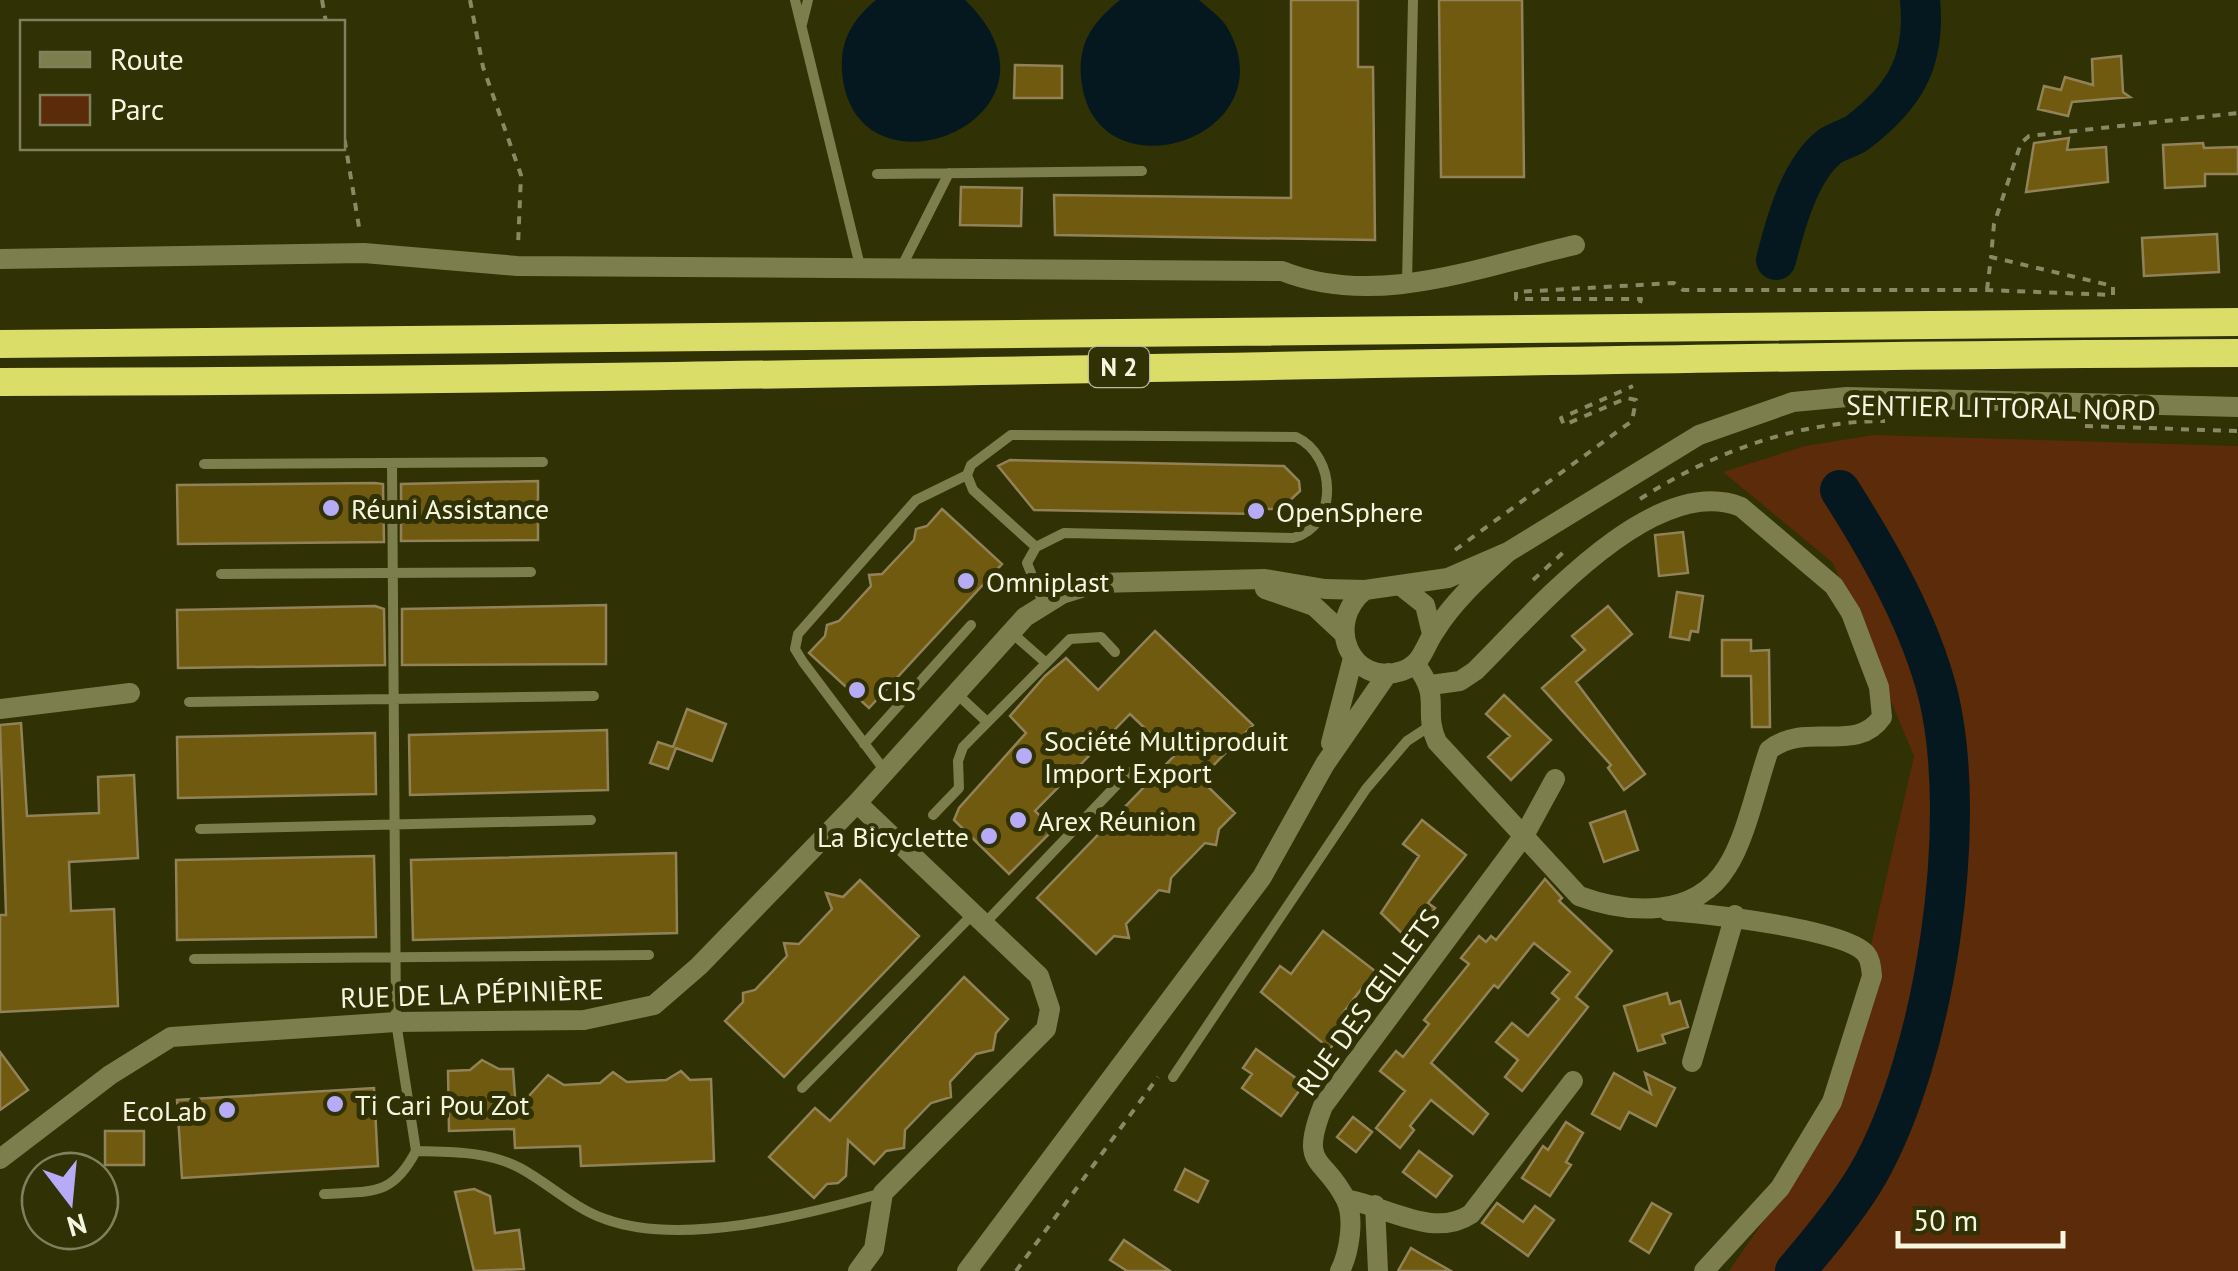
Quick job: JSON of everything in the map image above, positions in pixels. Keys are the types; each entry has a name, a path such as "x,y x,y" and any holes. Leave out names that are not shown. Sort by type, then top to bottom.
{"highway":[{"name":"N 2","path":"0,344 2238,322"},
{"name":"N 2","path":"0,382 265,382 1784,355 2238,353"}],"street":[{"path":"0,258 364,254 518,266 1282,270 1347,286 1407,284 1575,244"},
{"path":"1343,633 1348,608 1365,590 1382,584 1401,586 1448,578 1508,552 1699,435 1793,402 1846,396 2238,407"},
{"path":"1431,686 1460,681 1476,671 1595,554 1650,520 1700,503 1723,500 1741,507 1834,586 1851,613 1872,669 1882,717 1865,734 1786,737 1769,750 1727,868 1683,903 1648,910"},
{"path":"1229,581 1314,606 1343,633 1353,658 1369,669 1388,673 1414,664 1459,598 1508,552"},
{"name":"RUE DE LA PÉPINIÈRE","path":"0,1159 110,1075 171,1037 396,1022 584,1020 654,1005 699,966 857,804 1042,603 1097,584 1265,578 1325,589 1365,590"},
{"path":"1401,586 1425,604 1432,634"},
{"path":"1325,764 1353,658"},
{"path":"1414,664 1431,686 1430,726 1437,742 1579,896 1611,908 1735,915 1856,946 1866,954 1872,976 1832,1102 1780,1188 1704,1271"},
{"path":"967,1271 1262,876 1325,764 1388,673"},
{"path":"0,708 130,693"},
{"name":"RUE DES ŒILLETS","path":"1346,1199 1318,1166 1314,1154 1314,1127 1323,1106 1525,834 1555,779"},
{"path":"857,804 1039,976 1050,1009 1046,1030 883,1193 874,1248 858,1271"},
{"path":"1692,1062 1735,915"},
{"path":"1340,1271 1350,1222 1346,1199 1439,1227 1456,1224 1470,1214 1573,1081"},
{"path":"1376,1205 1378,1271"}],"lane":[{"path":"795,0 860,270"},
{"path":"802,25 808,0"},
{"path":"1407,284 1413,0"},
{"path":"877,174 1142,171"},
{"path":"900,270 949,173"},
{"path":"885,771 795,650 798,634 916,500 967,475 971,465 1000,440 1028,434 1296,437 1320,455 1325,471 1325,513 1308,534 1293,538 1064,533 1036,547 1027,562 1042,603"},
{"path":"204,464 544,462"},
{"path":"324,1194 390,1187 403,1176 416,1150 396,1022 392,463"},
{"path":"967,475 973,490 1036,547"},
{"path":"222,574 532,572"},
{"path":"864,744 971,625"},
{"path":"1011,633 1045,662"},
{"path":"933,815 959,788 959,754 986,721 1070,639 1101,637 1116,652"},
{"path":"957,694 986,721"},
{"path":"189,702 594,696"},
{"path":"1172,1077 1366,789 1407,741 1430,726"},
{"path":"802,1088 1129,772"},
{"path":"200,829 590,820"},
{"path":"194,959 649,955"},
{"path":"416,1150 490,1156 519,1168 604,1219 645,1228 690,1230 806,1212 883,1193"}],"path":[{"path":"470,0 483,66 521,175 518,266"},
{"path":"1986,290 1994,224 2014,154 2030,136 2238,113"},
{"path":"345,142 364,254"},
{"path":"1640,302 1641,298 1516,299 1516,292 1674,282 1683,290 2116,293 2114,286 1991,256"},
{"path":"1448,578 1443,558 1632,421 1636,400 1628,398 1564,424 1561,418 1640,384"},
{"name":"SENTIER LITTORAL NORD","path":"1636,502 1709,461 1764,440 1816,427 1896,421"},
{"name":"SENTIER LITTORAL NORD","path":"2084,426 2238,432"},
{"path":"1521,592 1578,540"}],"green space":[{"path":"1874,435 2238,446 2238,1271 1729,1271 1830,1125 1914,756 1833,563 1723,472 1805,446"}],"water":[{"path":"876,0 965,0 995,42 999,80 983,111 954,132 918,142 883,136 856,114 842,72 843,50 854,23"},
{"path":"1120,0 1199,0 1227,27 1240,66 1233,100 1212,125 1182,141 1149,146 1117,138 1093,115 1081,77 1082,53 1095,24"}],"building":[{"path":"1291,0 1358,0 1358,67 1373,67 1375,240 1055,235 1054,195 1291,198"},
{"path":"1439,0 1522,0 1524,177 1441,177"},
{"path":"2121,56 2123,92 2130,97 2072,102 2068,116 2038,109 2044,86 2061,90 2065,77 2093,85 2092,59"},
{"path":"1015,65 1062,66 1062,98 1014,98"},
{"path":"2069,138 2067,150 2106,147 2108,182 2026,192 2034,143"},
{"path":"2203,143 2204,148 2238,147 2238,174 2205,174 2205,186 2165,188 2163,145"},
{"path":"961,187 1022,188 1021,226 960,225"},
{"path":"2217,234 2219,272 2144,276 2142,238"},
{"path":"1010,460 1284,466 1299,481 1300,491 1287,503 1287,509 1260,509 1260,514 1034,510 998,466"},
{"path":"538,481 538,540 401,541 401,484"},
{"path":"383,484 384,542 178,544 177,485"},
{"path":"942,509 1002,564 869,708 809,653 825,636 827,625 839,621 871,586 869,575 882,574 914,540 916,529 927,526"},
{"path":"1683,532 1688,573 1659,576 1655,535"},
{"path":"1677,592 1703,596 1698,632 1691,631 1689,640 1670,637"},
{"path":"606,605 606,664 402,665 402,609"},
{"path":"375,606 384,609 385,665 178,668 177,610"},
{"path":"1608,606 1632,634 1576,682 1645,774 1624,790 1608,768 1611,765 1542,688 1585,650 1572,636"},
{"path":"1155,631 1253,725 1200,779 1235,813 1219,829 1216,845 1205,843 1171,878 1169,892 1159,890 1126,924 1129,938 1114,936 1096,954 1037,898 1174,756 1130,714 1035,811 1054,829 1009,874 954,820 959,808 1026,733 1010,716 1045,676 1066,658 1098,690"},
{"path":"1722,640 1751,640 1751,651 1769,650 1770,727 1752,727 1751,676 1722,676"},
{"path":"1504,695 1551,740 1511,780 1488,757 1510,736 1486,714"},
{"path":"687,709 726,724 712,761 676,748 668,769 650,763 658,742 673,747"},
{"path":"21,723 27,816 99,813 98,777 134,775 138,858 69,862 71,911 114,909 118,1006 0,1012 0,915 6,915 0,725"},
{"path":"607,730 608,790 410,795 409,735"},
{"path":"375,733 376,794 178,798 177,737"},
{"path":"1625,811 1638,850 1604,862 1590,823"},
{"path":"1422,820 1466,855 1428,903 1435,908 1410,941 1381,913 1419,856 1403,844"},
{"path":"676,853 677,933 413,940 411,860"},
{"path":"374,856 376,937 177,940 176,860"},
{"path":"1545,879 1562,898 1559,901 1612,951 1576,997 1588,1007 1522,1091 1505,1077 1518,1060 1496,1042 1512,1023 1528,1036 1559,999 1552,993 1570,972 1534,943 1431,1063 1488,1114 1473,1134 1431,1100 1410,1126 1414,1130 1400,1148 1376,1128 1405,1091 1380,1071 1396,1051 1403,1057 1429,1024 1424,1020 1469,964 1461,958 1479,936 1486,942 1491,936 1496,940"},
{"path":"860,880 919,936 784,1077 725,1021 743,1002 743,993 755,990 787,956 784,943 799,944 832,909 826,893 843,897"},
{"path":"1323,931 1375,971 1343,1013 1351,1019 1330,1049 1261,992 1280,966 1291,974"},
{"path":"964,977 1008,1019 996,1033 993,1050 976,1054 950,1082 951,1097 931,1103 905,1130 904,1148 886,1151 874,1164 848,1140 846,1176 838,1183 827,1184 814,1198 769,1157 815,1108 830,1121"},
{"path":"1667,993 1670,1004 1680,1001 1688,1027 1662,1035 1665,1043 1638,1051 1624,1006"},
{"path":"1256,1049 1304,1084 1281,1116 1242,1088 1252,1074 1243,1068"},
{"path":"0,1052 28,1090 0,1110"},
{"path":"482,1060 499,1069 513,1069 516,1110 548,1075 564,1085 600,1083 613,1072 627,1082 666,1080 681,1071 690,1080 711,1079 714,1161 581,1166 580,1146 515,1148 514,1129 449,1131 448,1071 470,1070"},
{"path":"1614,1073 1651,1094 1645,1073 1675,1088 1656,1126 1629,1112 1620,1129 1592,1114"},
{"path":"374,1088 378,1166 182,1178 177,1100"},
{"path":"1353,1117 1372,1132 1356,1152 1337,1137"},
{"path":"1566,1122 1583,1133 1566,1162 1571,1165 1550,1196 1522,1178 1543,1146 1548,1150"},
{"path":"105,1131 144,1131 144,1165 120,1165 120,1151 105,1151"},
{"path":"1419,1151 1452,1176 1436,1197 1403,1172"},
{"path":"1185,1169 1208,1181 1198,1202 1175,1190"},
{"path":"474,1189 490,1196 495,1233 519,1230 524,1269 474,1271 455,1192"},
{"path":"1497,1203 1523,1222 1535,1206 1554,1220 1528,1256 1482,1223"},
{"path":"1652,1203 1671,1214 1649,1253 1630,1241"},
{"path":"1124,1240 1170,1271 1127,1271 1110,1260"},
{"path":"1411,1248 1421,1254 1451,1271 1398,1271"}],"waterway":[{"path":"1776,260 1795,199 1818,157 1874,119 1909,76 1919,41 1920,0"},
{"path":"1795,1271 1860,1187 1892,1125 1928,1005 1948,873 1947,747 1938,694 1897,588 1840,490"}],"place":[{"name":"Réuni Assistance","path":"331,508"},
{"name":"OpenSphere","path":"1256,511"},
{"name":"Omniplast","path":"966,581"},
{"name":"CIS","path":"857,690"},
{"name":"Société Multiproduit Import Export","path":"1024,756"},
{"name":"Arex Réunion","path":"1018,820"},
{"name":"La Bicyclette","path":"989,836"},
{"name":"Ti Cari Pou Zot","path":"335,1104"},
{"name":"EcoLab","path":"227,1110"}]}
